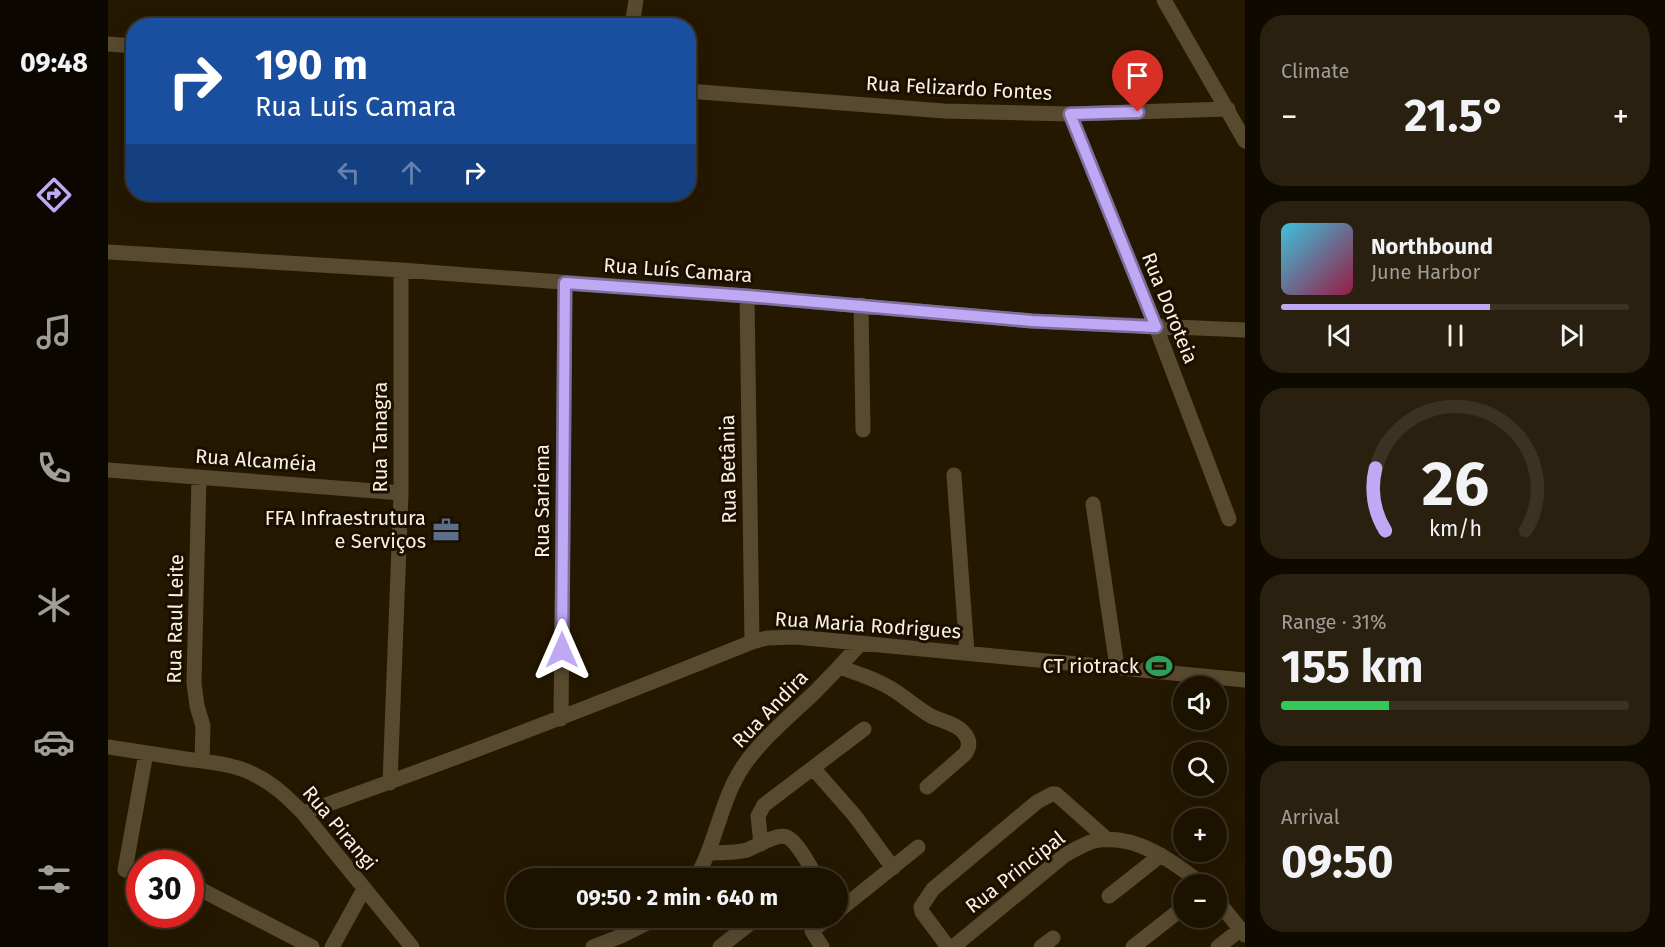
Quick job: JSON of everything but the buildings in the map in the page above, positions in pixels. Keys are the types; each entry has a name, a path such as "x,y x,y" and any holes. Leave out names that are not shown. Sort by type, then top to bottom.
{"street":[{"path":"633,18 636,0"},
{"path":"1164,0 1245,141"},
{"path":"108,44 126,45"},
{"name":"Rua Felizardo Fontes","path":"696,92 944,111 1070,114 1228,109"},
{"name":"Rua Doroteia","path":"1070,114 1156,327 1229,519"},
{"name":"Rua Luís Camara","path":"108,252 401,270 861,305 1032,321 1245,330"},
{"name":"Rua Tanagra","path":"390,783 401,493 401,270"},
{"name":"Rua Sariema","path":"561,718 565,283"},
{"name":"Rua Betânia","path":"747,296 752,642"},
{"path":"861,305 863,430"},
{"name":"Rua Alcaméia","path":"109,474 200,477 401,493"},
{"path":"954,475 967,653"},
{"name":"Rua Raul Leite","path":"200,477 194,683 203,726 202,761"},
{"path":"1093,504 1118,667"},
{"name":"Rua Maria Rodrigues","path":"303,813 390,783 767,638 782,636 1245,680"},
{"name":"Rua Andira","path":"701,868 709,853 729,792 744,765 769,735 861,643"},
{"path":"839,667 882,683 928,714 960,728 966,734 969,749 927,787"},
{"path":"761,844 757,822 760,810 864,729"},
{"name":"Rua Pirangi","path":"108,747 202,761 237,768 256,775 289,798 303,813 412,947"},
{"path":"125,870 146,753"},
{"path":"813,768 855,816 893,868"},
{"path":"948,947 922,912 921,907 933,889 1037,802 1056,794 1108,840"},
{"path":"709,853 746,850 782,836 788,837 795,843 811,868"},
{"name":"Rua Principal","path":"953,947 1065,855 1095,841 1108,840 1132,844 1161,855 1190,874"},
{"path":"848,903 918,847"},
{"path":"1109,896 1161,855"},
{"path":"332,947 364,889"},
{"path":"204,891 312,947"},
{"path":"1218,947 1243,932 1227,912"},
{"path":"1133,947 1173,916"},
{"path":"593,947 638,928"},
{"path":"720,947 744,928"},
{"path":"813,928 812,933 822,947"}],"place":[{"name":"FFA Infraestrutura e Serviços","path":"446,530"},
{"name":"CT riotrack","path":"1159,666"}],"route":[{"path":"562,650 565,283 861,305 1032,321 1156,327 1070,114 1138,112"}]}
